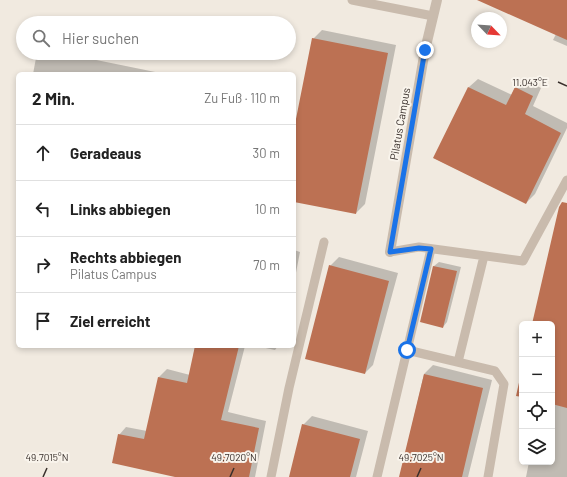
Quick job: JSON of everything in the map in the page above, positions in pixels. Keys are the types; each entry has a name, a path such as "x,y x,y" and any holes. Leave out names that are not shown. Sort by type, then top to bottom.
{"street":[{"name":"Pilatus Campus","path":"390,252 425,50 437,0"}],"lane":[{"path":"352,0 433,16"},
{"path":"390,252 419,248 523,261 567,180"},
{"path":"271,477 289,388 324,242"},
{"path":"378,477 431,249"},
{"path":"458,362 484,256"},
{"path":"407,350 495,371 504,384 488,477"}],"building":[{"path":"477,0 567,0 567,40 507,13 507,12"},
{"path":"312,38 388,53 356,214 296,202 296,119"},
{"path":"468,87 506,105 515,87 533,96 525,114 561,133 526,204 433,158"},
{"path":"562,202 567,203 567,408 555,405 555,321 533,321 559,207"},
{"path":"329,265 389,281 365,374 305,359"},
{"path":"433,266 457,271 443,328 420,322"},
{"path":"195,348 239,348 221,420 259,428 249,477 175,477 112,463 118,434 144,439 158,377 187,383"},
{"path":"424,374 483,388 462,477 399,477"},
{"path":"519,382 519,396 516,396"},
{"path":"302,424 360,439 350,477 289,477"}],"route":[{"path":"407,350 431,249 419,248 390,252 425,50"}]}
